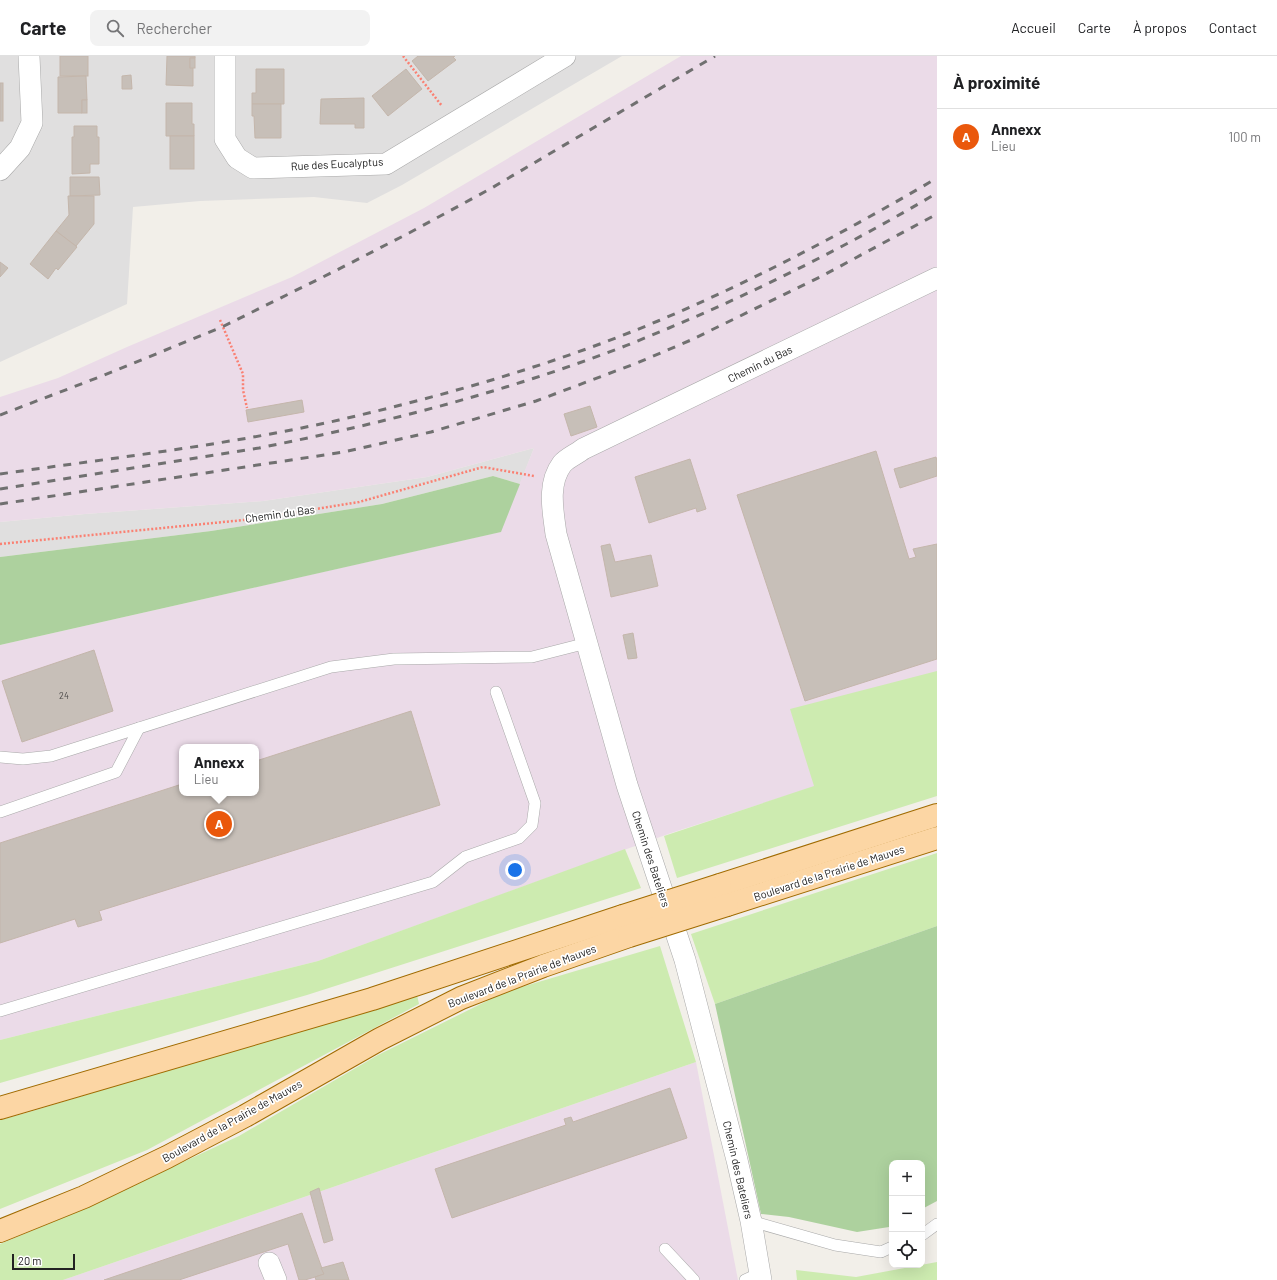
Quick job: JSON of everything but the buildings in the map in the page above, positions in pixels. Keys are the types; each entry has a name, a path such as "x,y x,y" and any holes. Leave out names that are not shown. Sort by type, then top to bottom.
{"main road":[{"name":"Boulevard de la Prairie de Mauves","path":"4,1108 372,999 626,926 723,895 937,815"},
{"name":"Boulevard de la Prairie de Mauves","path":"723,895 937,838"},
{"name":"Boulevard de la Prairie de Mauves","path":"0,1231 84,1197 167,1157 245,1116 380,1039 461,998 543,966 626,926"}],"street":[{"path":"0,170 20,148 32,123 29,56"},
{"name":"Rue des Eucalyptus","path":"225,56 225,139 237,158 253,168 386,164 565,56"},
{"name":"Chemin du Bas","path":"583,449 937,278"},
{"name":"Chemin des Bateliers","path":"583,449 563,464 554,480 552,503 556,534 627,785 684,960 737,1160 750,1221 755,1278"}],"lane":[{"path":"0,757 23,759 50,756 331,667 394,660 532,657 587,643"},
{"path":"0,1011 433,882 465,857 519,838 532,825 535,803 496,692"},
{"path":"0,812 116,772 139,728"},
{"path":"750,1221 835,1245 881,1252 889,1248"},
{"path":"925,1233 937,1224"},
{"path":"665,1249 694,1280"}],"path":[{"path":"403,56 454,122"},
{"path":"220,320 243,374 243,390 247,408"},
{"name":"Chemin du Bas","path":"0,544 254,519 359,502 483,468 554,480"}],"shaded area":[{"path":"0,56 622,56 402,185 367,203 314,197 200,201 133,207 127,304 0,362"},
{"path":"681,56 937,56 937,747 671,833 318,961 0,1040 0,645 500,532 534,448 427,477 263,501 85,514 0,522 0,397 58,378 292,277 424,208"},
{"path":"534,448 520,484 493,476 382,504 211,531 0,557 0,522 85,514 263,501 427,477"},
{"path":"696,1062 738,1280 63,1280"}],"green space":[{"path":"493,476 520,484 501,532 0,645 0,557 211,531 382,504"},
{"path":"937,671 937,796 677,878 664,836 814,786 790,709"},
{"path":"625,849 641,888 307,995 0,1083 0,1040 318,961"},
{"path":"937,853 937,926 715,1004 691,934"},
{"path":"937,926 937,1201 925,1207 925,1160 889,1160 889,1227 857,1232 789,1217 761,1214 715,1004"},
{"path":"660,946 696,1062 63,1280 0,1280 0,1244 67,1216 239,1136 378,1055 505,992"},
{"path":"417,995 419,1004 147,1150 0,1209 0,1120"},
{"path":"937,1262 937,1280 797,1280 796,1270 856,1277 905,1268 925,1268 925,1264"}],"railway":[{"path":"0,415 102,376 222,327 335,271 490,189 715,56"},
{"path":"0,474 213,444 297,429 420,400 541,365 619,337 730,289 835,236 937,178"},
{"path":"0,489 259,448 346,430 517,384 618,349 738,298 839,248 937,193"},
{"path":"0,504 344,452 431,432 536,401 637,363 691,340 822,276 937,214"}],"place":[{"name":"Annexx","path":"219,824"}]}
